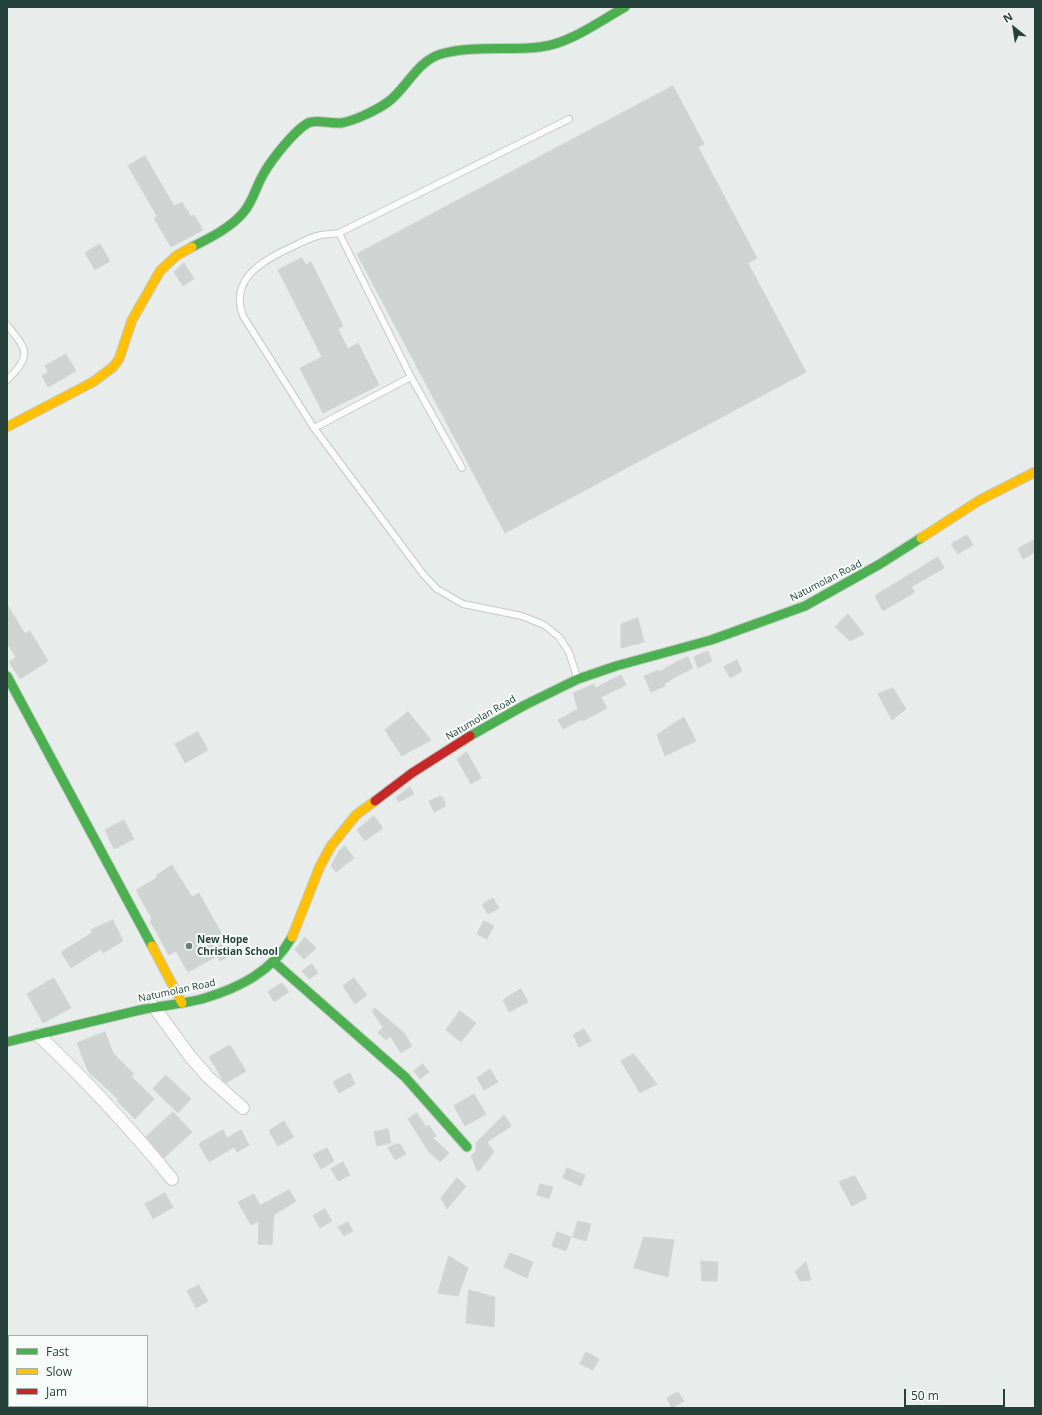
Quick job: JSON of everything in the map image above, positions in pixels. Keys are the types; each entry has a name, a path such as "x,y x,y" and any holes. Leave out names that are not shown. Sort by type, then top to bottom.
{"street":[{"path":"7,427 93,382 113,367 119,359 132,320 160,271 176,256 216,234 236,220 243,213 264,173 288,141 303,126 310,122 341,123 362,116 388,102 420,67 428,60 440,54 471,49 541,47 554,44 578,34 624,7"},
{"name":"Natumolan Road","path":"8,1038 38,1035 154,1007 213,996 255,977 274,962 291,940 320,866 331,846 342,831 356,815 412,773 479,730 524,705 578,679 616,666 711,640 805,606 880,564 980,500 1035,472"},
{"path":"7,676 182,1003"},
{"path":"274,962 404,1077 466,1147"},
{"path":"154,1007 189,1055 208,1077 242,1108"},
{"path":"38,1035 93,1088 139,1139 172,1179"}],"lane":[{"path":"569,119 339,233 311,238 283,251 262,263 247,276 240,290 239,305 242,316 314,428 423,574 437,589 463,604 522,616 544,625 558,637 569,652 578,679"},
{"path":"339,233 411,377 462,468"},
{"path":"7,325 21,343 25,354 21,366 7,380"},
{"path":"314,428 411,377"}],"building":[{"path":"673,86 704,144 698,147 757,258 748,263 806,372 505,533 357,254"},
{"path":"145,156 174,206 182,202 191,217 194,215 203,230 171,247 154,218 157,216 128,166"},
{"path":"100,244 110,261 95,270 85,253"},
{"path":"302,258 306,265 311,262 343,326 338,329 348,349 358,343 379,385 323,413 300,368 322,357 278,270"},
{"path":"184,263 194,279 183,286 174,272"},
{"path":"66,354 76,371 48,387 42,376 48,372 45,366"},
{"path":"967,535 973,545 958,554 951,544"},
{"path":"1035,539 1035,552 1023,559 1018,549"},
{"path":"938,557 944,568 911,587 915,592 883,611 875,596"},
{"path":"7,604 25,634 30,631 48,661 20,679 9,662 16,657 7,643"},
{"path":"848,614 864,634 850,641 835,627"},
{"path":"638,618 644,642 621,648 621,624"},
{"path":"708,651 712,661 698,668 694,657"},
{"path":"688,657 693,668 664,684 665,686 651,692 644,676 658,670 659,672"},
{"path":"737,660 742,671 730,678 724,667"},
{"path":"621,675 626,685 601,697 607,708 583,721 582,719 563,729 558,720 578,709 573,693 594,684 595,688"},
{"path":"893,688 906,709 892,720 878,694"},
{"path":"408,712 431,740 402,756 385,730"},
{"path":"684,717 696,741 665,756 657,735"},
{"path":"198,732 208,750 185,763 175,744"},
{"path":"467,752 481,778 471,784 457,759"},
{"path":"410,787 414,794 399,802 396,798"},
{"path":"442,796 446,806 434,812 429,801"},
{"path":"374,816 383,828 365,841 357,830"},
{"path":"124,820 134,839 114,849 105,830"},
{"path":"345,846 354,858 336,872 331,866 339,851"},
{"path":"172,865 192,897 199,893 233,954 220,961 217,956 188,972 176,951 169,955 150,921 152,919 136,890 157,878 156,876"},
{"path":"493,898 499,908 488,914 482,905"},
{"path":"113,920 123,941 103,953 101,949 71,968 61,952 92,933 91,930"},
{"path":"484,921 494,926 487,939 477,934"},
{"path":"305,937 316,948 304,959 295,950"},
{"path":"312,964 318,973 309,979 302,971"},
{"path":"54,978 71,1008 43,1023 27,994"},
{"path":"354,978 367,995 355,1004 343,986"},
{"path":"282,983 289,992 274,1002 268,992"},
{"path":"521,989 528,1002 509,1012 503,1000"},
{"path":"375,1008 404,1033 412,1046 401,1053 390,1036 386,1040 378,1033 383,1027 372,1011"},
{"path":"460,1011 476,1023 461,1042 446,1030"},
{"path":"584,1029 591,1041 579,1047 573,1035"},
{"path":"105,1032 113,1053 134,1074 131,1076 154,1099 135,1119 117,1101 118,1099 88,1071 77,1043"},
{"path":"230,1045 246,1071 226,1083 209,1057"},
{"path":"634,1054 657,1084 640,1093 621,1061"},
{"path":"423,1064 429,1072 420,1079 414,1071"},
{"path":"490,1069 498,1082 484,1090 477,1078"},
{"path":"350,1073 355,1084 339,1093 333,1082"},
{"path":"166,1075 191,1099 178,1113 153,1089"},
{"path":"474,1094 486,1114 465,1126 454,1106"},
{"path":"173,1112 192,1132 164,1158 146,1137"},
{"path":"417,1113 426,1127 429,1125 436,1136 433,1138 449,1153 440,1162 429,1152 408,1119"},
{"path":"504,1115 511,1126 487,1142 494,1152 478,1172 471,1156 476,1151 476,1143"},
{"path":"284,1121 294,1137 278,1146 269,1131"},
{"path":"388,1129 391,1143 377,1146 374,1132"},
{"path":"223,1130 227,1138 241,1130 249,1145 237,1152 234,1147 209,1162 199,1144"},
{"path":"396,1144 400,1144 406,1154 395,1160 388,1148"},
{"path":"327,1148 334,1161 321,1169 313,1155"},
{"path":"343,1162 350,1175 338,1181 331,1169"},
{"path":"567,1168 585,1175 581,1186 563,1178"},
{"path":"855,1176 867,1198 852,1206 839,1182"},
{"path":"457,1178 466,1186 447,1209 441,1198"},
{"path":"540,1184 553,1187 549,1199 537,1195"},
{"path":"289,1190 296,1201 274,1215 272,1245 258,1244 259,1221 251,1225 238,1202 254,1194 260,1205"},
{"path":"165,1193 173,1207 153,1219 145,1204"},
{"path":"325,1209 332,1221 320,1228 313,1216"},
{"path":"578,1221 591,1224 586,1241 573,1237"},
{"path":"348,1222 353,1231 344,1236 338,1227"},
{"path":"557,1232 571,1237 566,1251 552,1246"},
{"path":"644,1237 674,1240 668,1277 634,1268"},
{"path":"510,1253 533,1262 527,1278 504,1267"},
{"path":"449,1256 468,1268 458,1296 438,1293"},
{"path":"701,1261 718,1262 717,1281 702,1281"},
{"path":"806,1262 811,1280 800,1281 795,1272"},
{"path":"199,1285 208,1301 196,1308 187,1291"},
{"path":"469,1290 495,1297 494,1327 466,1323"},
{"path":"586,1352 599,1359 593,1370 580,1364"},
{"path":"678,1392 684,1401 672,1408 667,1398"}],"traffic: fast":[{"path":"192,247 226,228 243,213 272,160 296,132 308,123 315,121 341,123 359,118 372,112 388,102 425,63 441,54 465,50 528,48 551,45 573,37 625,7"},
{"path":"470,736 525,705 578,679 616,666 711,640 805,606 880,564 921,538"},
{"path":"7,676 152,946"},
{"path":"7,1042 140,1010 194,1001 216,995 241,984 264,969 275,960 292,937"},
{"path":"274,962 405,1077 467,1147"}],"traffic: slow":[{"path":"7,427 93,382 113,367 119,359 132,320 160,271 176,256 192,247"},
{"path":"921,538 980,500 1035,472"},
{"path":"292,937 320,866 331,846 356,815 375,801"},
{"path":"152,946 182,1003"}],"traffic: jam":[{"path":"375,801 412,773 470,736"}],"place":[{"name":"New Hope Christian School","path":"189,946"}]}
